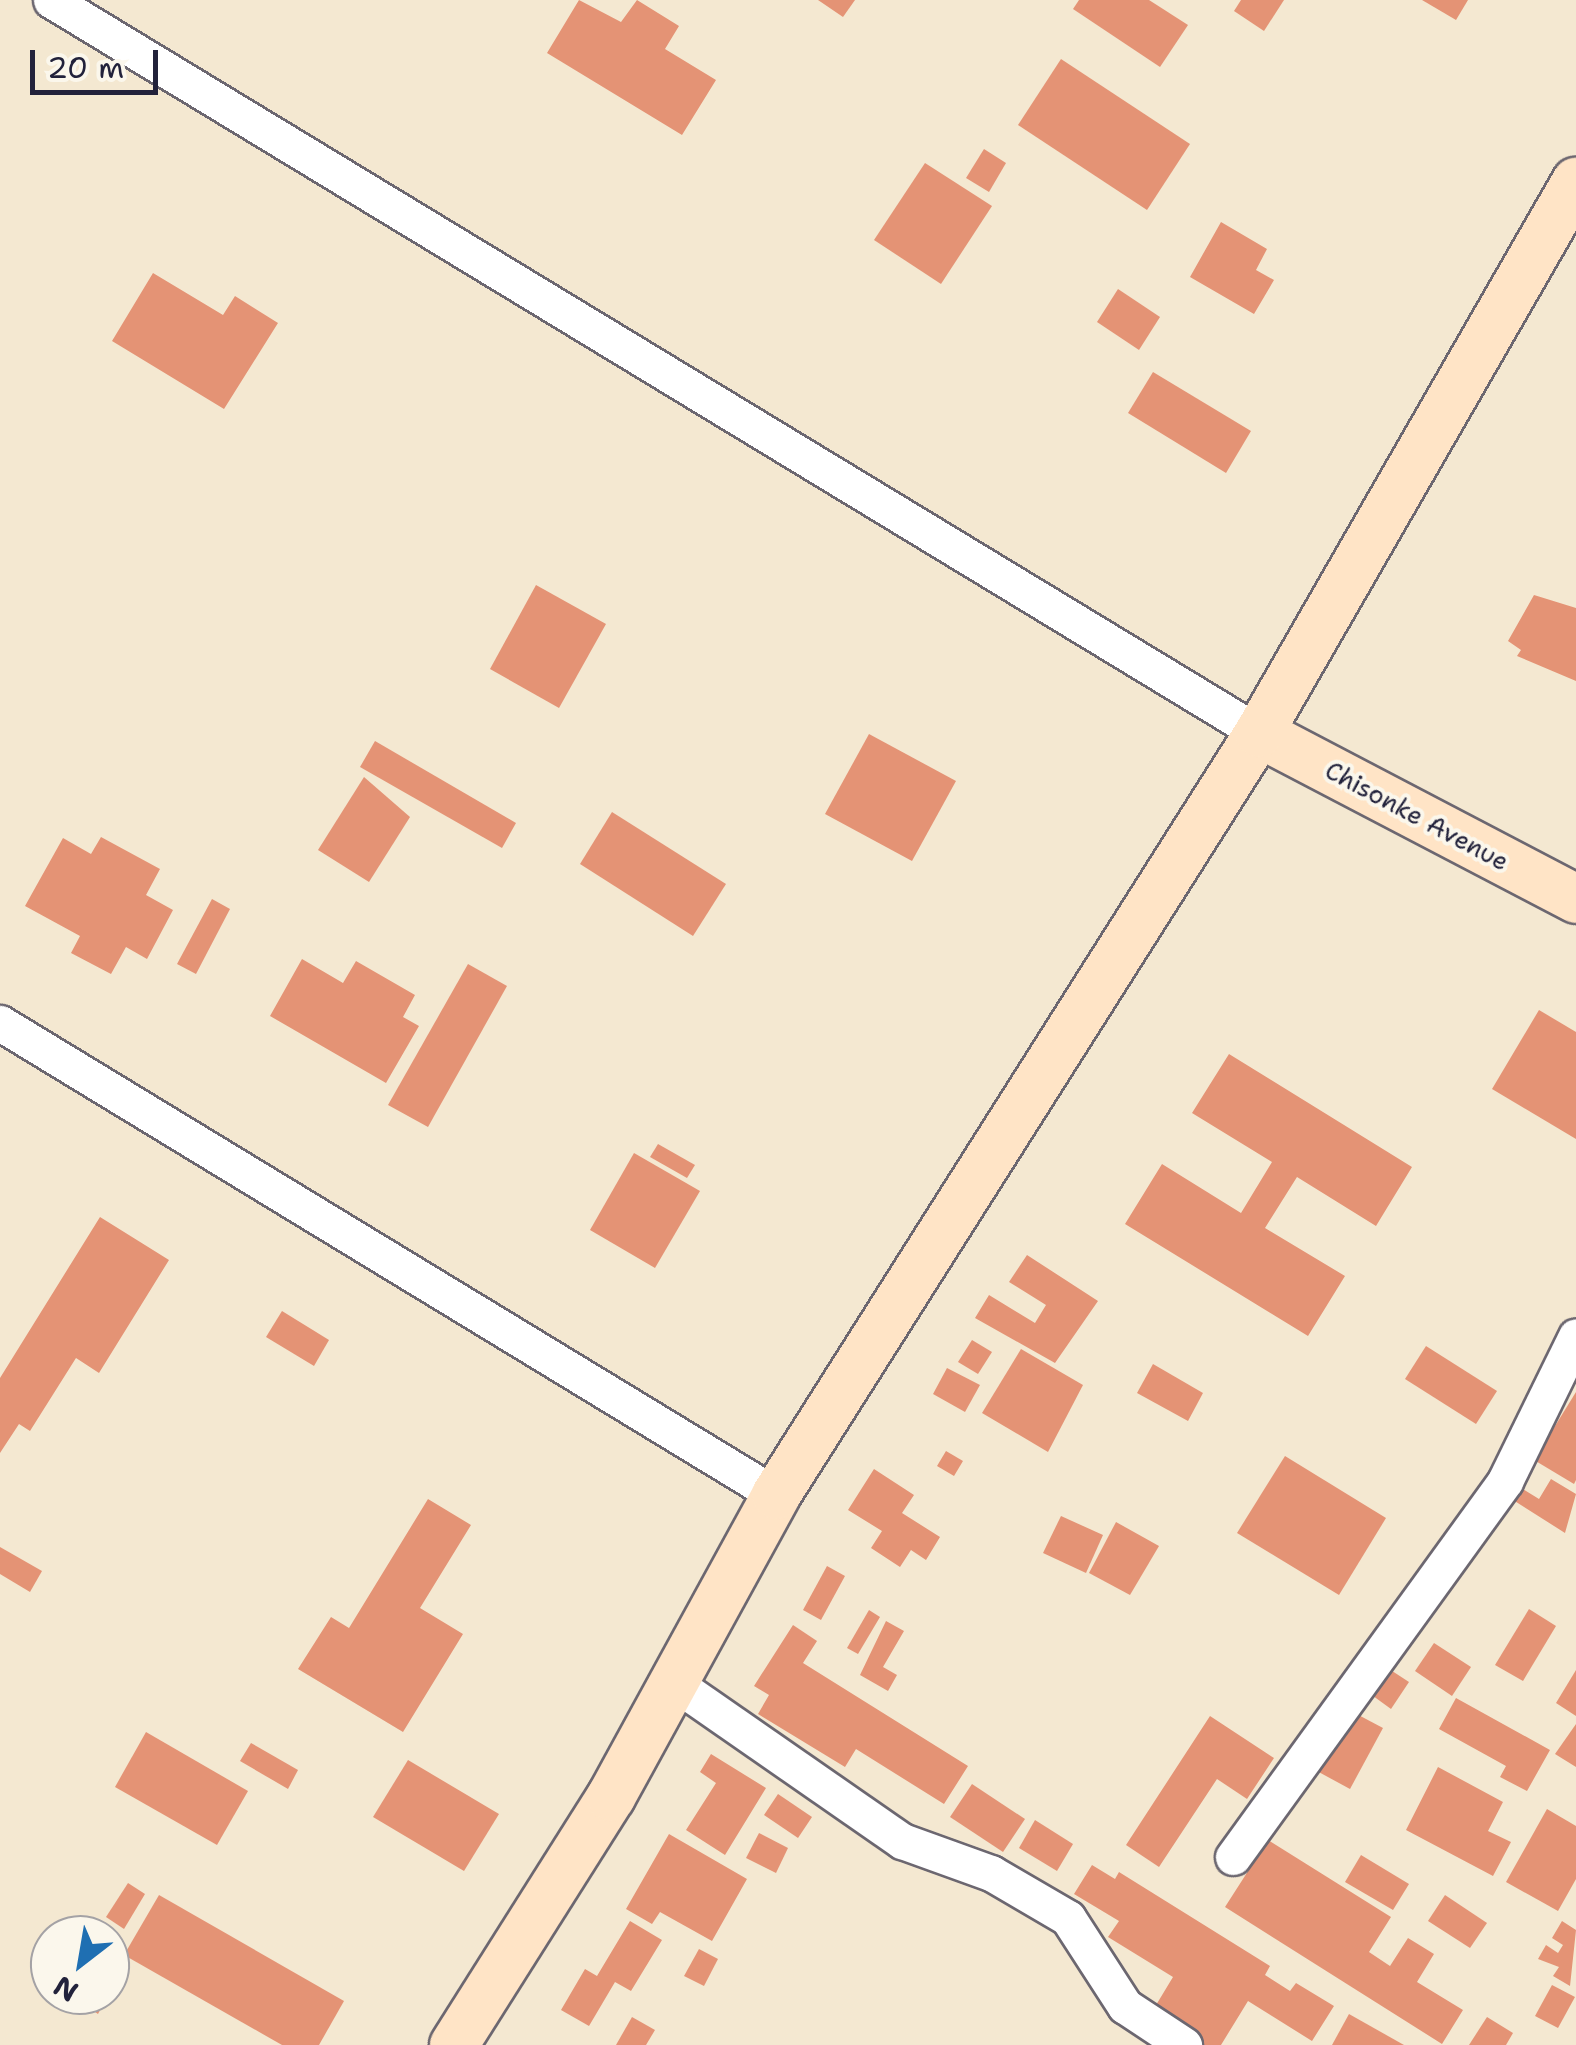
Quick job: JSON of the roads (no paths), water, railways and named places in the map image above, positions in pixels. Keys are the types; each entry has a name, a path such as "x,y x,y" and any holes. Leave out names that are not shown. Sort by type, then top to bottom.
{"main road":[{"path":"454,2045 674,1682 776,1496 1259,734 1576,182"},
{"name":"Chisonke Avenue","path":"1259,734 1576,899"}],"street":[{"path":"51,0 1259,734"},
{"path":"0,1022 776,1496"},
{"path":"1233,1858 1505,1481 1574,1344"},
{"path":"674,1682 902,1840 991,1873 1068,1918 1126,2006 1184,2045"}]}
